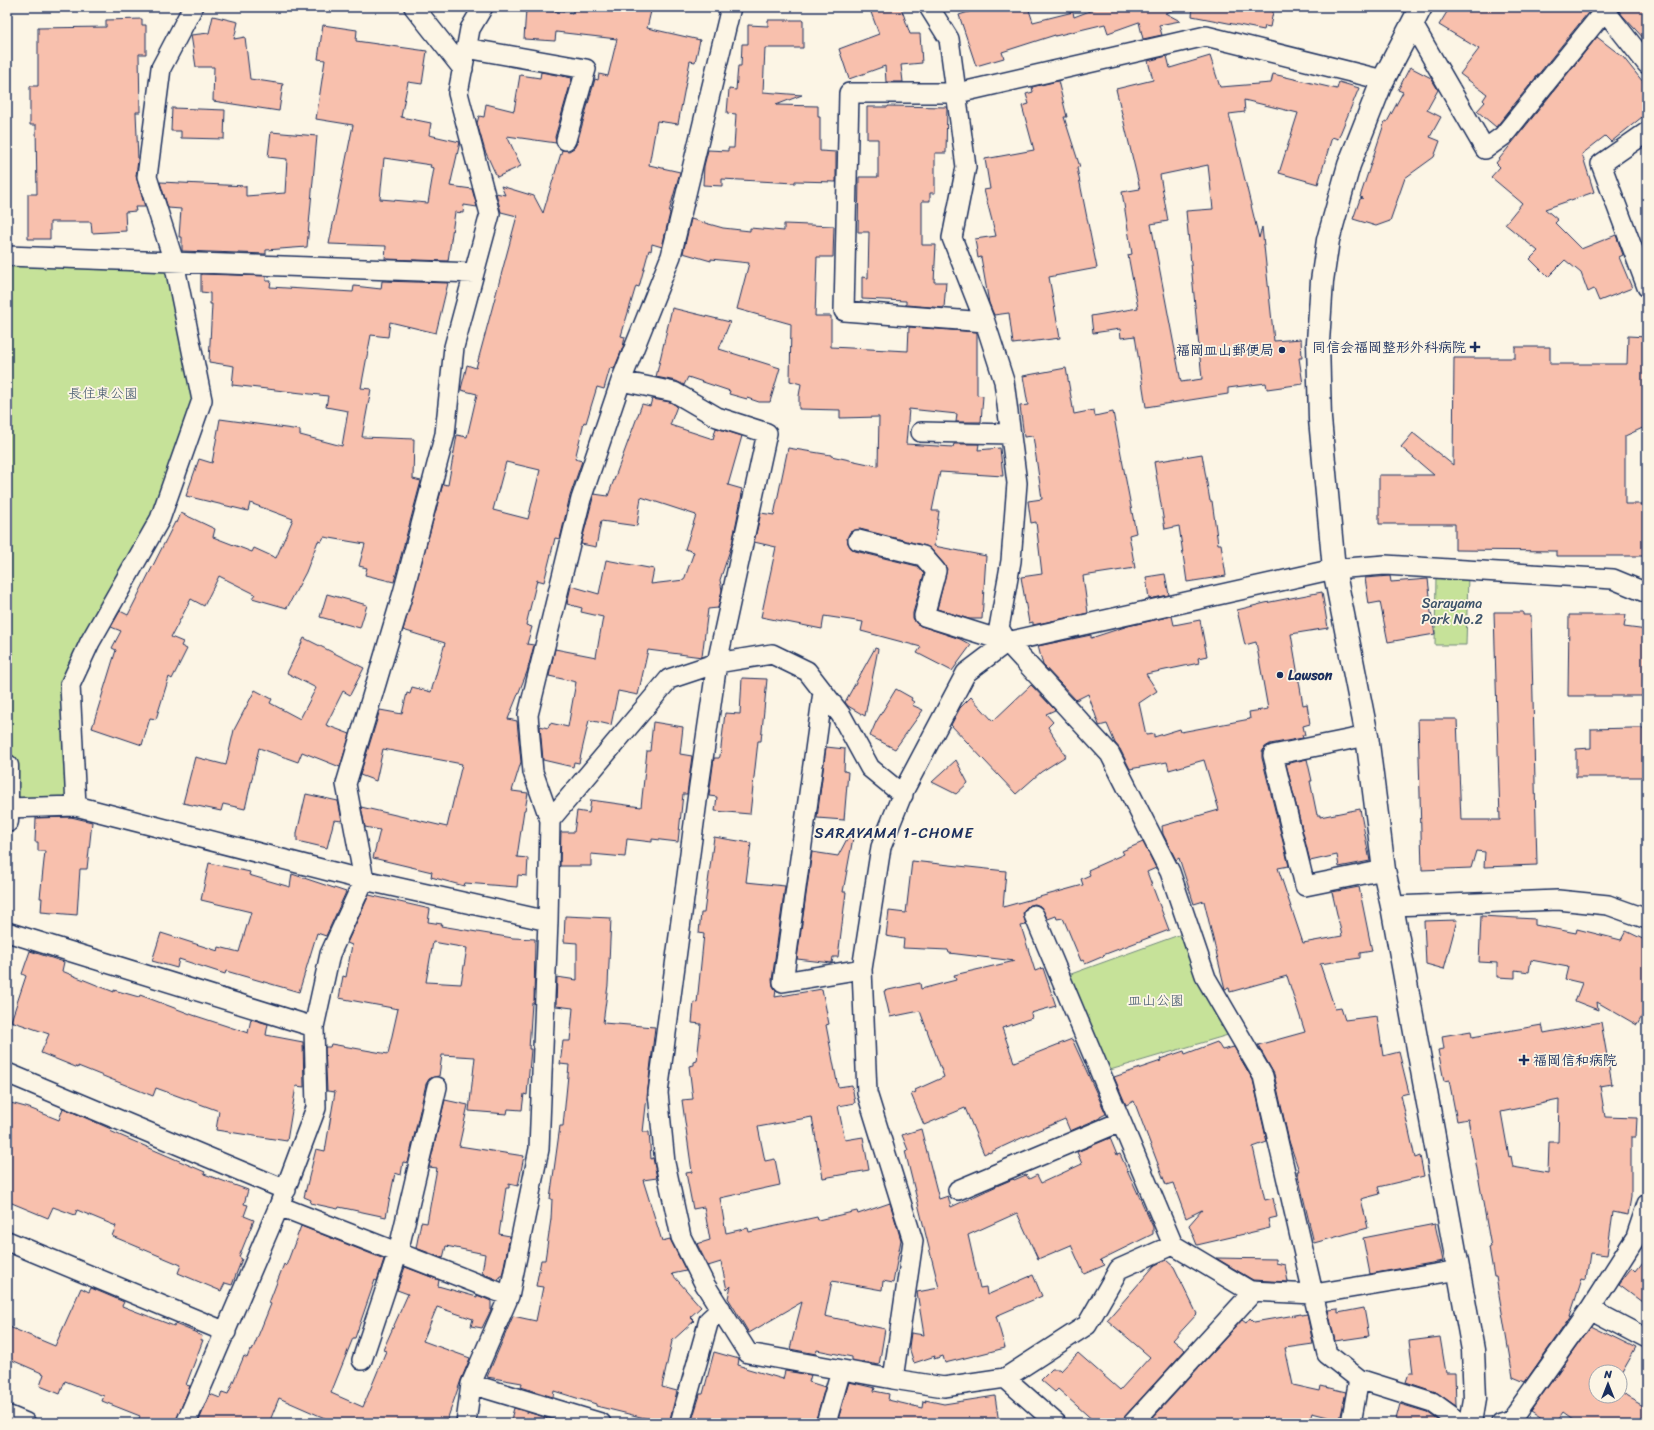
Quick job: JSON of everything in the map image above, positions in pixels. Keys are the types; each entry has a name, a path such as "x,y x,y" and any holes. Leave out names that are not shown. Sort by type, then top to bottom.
{"street":[{"path":"76,806 70,685 90,642 160,519 202,400 174,262 147,177 161,68 193,7"},
{"path":"414,7 463,69"},
{"path":"186,1423 283,1198 316,1108 314,1027 330,954 364,880 346,784 403,593 445,434 454,347 490,214 458,93 470,29 483,7"},
{"path":"466,1423 471,1384 510,1296 538,1149 548,921 550,820 533,772 528,715 580,499 621,381 671,256 730,7"},
{"path":"929,7 949,39 958,93 966,167 952,238 985,322 1004,381 1017,483 1011,561 999,628 1007,642 1110,754 1170,872 1206,978 1263,1076 1327,1354 1359,1379 1432,1402 1461,1423"},
{"path":"1416,15 1485,149 1503,136 1604,9 1647,64"},
{"path":"1416,15 1383,80 1349,165 1328,240 1322,281 1318,342 1320,419 1334,569 1367,736 1384,870 1392,906 1459,1270 1472,1350 1475,1399 1471,1423"},
{"path":"985,322 844,311 849,93 958,93 1206,36 1383,80"},
{"path":"466,48 586,69 566,140"},
{"path":"1647,132 1601,164 1647,288"},
{"path":"7,256 474,272"},
{"path":"621,381 674,392 717,417 767,433 717,663 658,1093 665,1163 681,1237 704,1282 748,1353 944,1387 1005,1378 1088,1325 1119,1269 1173,1245"},
{"path":"921,432 1011,434"},
{"path":"858,540 923,556 936,571 924,616 1007,642"},
{"path":"893,1379 913,1241 867,1093 862,969 881,847 902,795 966,673 1007,642 1334,569 1385,565 1613,579 1647,594"},
{"path":"550,820 669,679 717,663 772,654 807,671 841,715 870,768 902,795"},
{"path":"823,692 783,982 862,969"},
{"path":"1367,736 1273,755 1305,886 1384,870"},
{"path":"7,766 7,812 76,806 364,880 548,921"},
{"path":"1392,906 1558,900 1608,905 1647,919"},
{"path":"1034,915 1173,1245 1250,1291 1314,1294 1459,1270"},
{"path":"7,932 314,1027"},
{"path":"7,1073 283,1198 398,1252 510,1296"},
{"path":"362,1360 398,1252 437,1087"},
{"path":"958,1190 1120,1122"},
{"path":"1501,1423 1511,1420 1590,1309 1642,1232 1647,1204"},
{"path":"7,1241 226,1332"},
{"path":"1133,1423 1254,1291"},
{"path":"680,1423 709,1320 721,1309"},
{"path":"1590,1309 1647,1339"},
{"path":"826,1423 841,1370"},
{"path":"1005,1378 1056,1423"},
{"path":"1351,1423 1359,1379"},
{"path":"471,1384 601,1423"},
{"path":"7,1415 26,1423"}],"green space":[{"name":"長住東公園","path":"7,256 174,262 202,400 160,519 70,685 76,806 21,808 7,766"},
{"name":"Sarayama Park No.2","path":"1436,575 1468,576 1466,645 1435,645"},
{"name":"皿山公園","path":"1190,931 1238,1032 1100,1073 1060,978"}],"building":[{"path":"573,7 652,7 647,28 700,40 695,62 690,61 678,124 657,121 649,165 680,172 669,212 662,247 652,244 651,251 649,250 639,287 636,286 621,336 625,337 623,347 614,369 610,368 604,389 597,387 586,423 584,422 575,459 582,461 570,496 560,539 555,538 544,582 537,580 526,625 532,627 527,644 534,645 527,672 508,719 517,721 521,762 512,791 528,793 517,857 528,858 527,876 518,875 517,887 465,883 464,886 431,877 432,872 373,858 380,830 365,827 361,807 447,827 462,764 383,749 376,781 360,775 380,710 402,714 407,693 410,694 412,687 431,692 445,643 403,630 443,484 448,485 457,435 467,437 477,394 461,389 467,365 476,368 517,216 501,212 496,193 505,195 501,186 534,196 543,213 562,150 569,151 574,148 577,143 595,79 598,80 599,74 608,76 617,39 556,32 555,41 524,39 526,9 573,13","holes":["506,462 540,470 528,519 493,510"]},
{"path":"869,7 901,7 910,34 920,34 922,63 901,65 903,82 886,82 885,66 849,79 839,49 879,34"},
{"path":"984,7 1028,7 1033,22 1073,12 1074,17 1100,7 1174,7 1175,10 1165,13 1180,21 1159,25 1162,35 1143,39 1139,22 1108,33 1105,24 1055,35 1002,52 1004,58 976,66 959,15"},
{"path":"1193,7 1274,7 1270,27 1265,26 1264,30 1192,16"},
{"path":"1450,7 1591,7 1591,9 1496,127 1477,111 1485,102 1483,100 1487,94 1460,74 1479,49 1439,25"},
{"path":"1616,7 1647,7 1647,42 1623,16"},
{"path":"213,16 238,22 234,39 245,37 250,79 283,84 279,111 213,101 214,67 196,67 191,35 209,33"},
{"path":"142,19 142,25 146,25 146,54 139,54 140,112 136,112 138,160 136,176 145,207 135,207 136,211 125,212 126,231 92,233 91,222 50,222 50,239 28,239 28,194 37,194 36,125 30,125 30,86 38,86 38,28 106,27 106,20"},
{"path":"768,20 803,20 803,48 765,48 763,92 802,95 776,105 818,106 818,117 820,117 820,151 836,152 836,182 795,181 795,183 722,179 722,186 703,185 704,166 708,150 728,151 728,148 734,148 736,114 727,113 729,89 736,90 738,66 741,66 742,44 748,44 748,25 768,26"},
{"path":"323,25 357,30 356,41 427,51 422,84 408,82 401,117 431,123 429,135 460,142 450,186 472,189 477,207 464,205 463,213 455,212 448,261 385,259 386,246 329,244 353,125 316,119 325,60 318,59","holes":["384,158 431,165 430,167 434,168 428,203 380,199"]},
{"path":"1597,37 1623,57 1647,87 1647,113 1611,142 1605,136 1582,154 1594,192 1545,209 1558,220 1555,223 1581,249 1616,235 1623,255 1619,257 1632,288 1599,301 1594,289 1588,292 1581,273 1565,260 1548,277 1530,259 1538,251 1505,224 1522,203 1491,177 1500,167 1496,163"},
{"path":"1167,56 1170,68 1210,56 1220,87 1271,83 1273,74 1337,89 1339,82 1359,88 1338,139 1332,137 1318,184 1279,173 1298,113 1244,100 1245,112 1229,114 1259,238 1262,227 1274,341 1301,339 1302,358 1299,358 1303,384 1267,389 1266,383 1228,388 1228,394 1146,407 1135,336 1121,338 1120,329 1093,333 1091,316 1138,308 1128,255 1132,254 1122,192 1140,189 1116,89 1153,80 1148,61","holes":["1208,165 1213,209 1186,211 1202,379 1181,382 1151,224 1168,221 1160,175"]},
{"path":"1410,67 1431,78 1438,90 1427,110 1441,117 1430,137 1440,141 1434,157 1405,178 1390,221 1376,226 1353,219 1360,199 1363,198 1360,197 1385,121 1387,122 1403,92 1398,90"},
{"path":"541,72 572,78 555,137 556,143 507,136 521,166 497,177 485,151 477,123 479,116 484,117 486,104 514,111 520,75 540,78"},
{"path":"1058,81 1067,117 1064,117 1080,167 1077,168 1097,268 1049,277 1060,338 1013,344 1009,313 994,315 989,303 981,257 978,258 975,239 996,236 984,190 990,189 985,159 1034,150 1022,106 1029,104 1026,94 1033,92 1032,87"},
{"path":"867,107 947,107 946,153 935,153 935,193 930,193 930,201 922,201 922,245 936,245 934,282 946,282 944,308 906,305 906,301 862,299 862,277 868,278 869,232 858,232 859,177 878,177 878,139 867,139"},
{"path":"172,108 225,110 224,139 181,138 181,131 171,131"},
{"path":"271,132 317,136 307,247 266,250 266,254 182,251 182,237 179,237 181,209 168,208 160,182 246,186 246,196 285,193 287,159 268,157"},
{"path":"691,219 723,228 750,231 750,228 784,231 784,224 834,226 833,257 817,257 815,316 831,316 831,347 908,351 909,327 977,332 977,395 983,396 981,422 956,422 957,414 909,409 906,444 953,447 954,444 979,444 978,450 1000,448 1003,476 940,472 932,511 939,511 934,546 986,556 982,619 969,619 937,609 947,569 931,549 926,546 860,529 850,532 847,538 851,548 855,551 917,566 924,574 913,613 913,618 916,623 960,639 971,645 952,671 917,653 921,647 861,631 863,622 824,616 822,629 761,617 776,547 754,542 761,513 774,515 788,448 831,455 878,466 879,417 840,418 840,410 799,409 801,384 790,381 791,324 737,309 749,263 711,259 711,261 683,253"},
{"path":"201,274 266,276 266,281 271,281 270,287 353,292 354,286 381,289 382,281 448,283 436,333 390,322 388,337 371,335 361,388 371,389 362,437 414,439 413,479 421,481 394,582 365,575 367,568 359,566 365,544 324,537 321,542 318,541 306,572 287,608 252,598 255,594 219,576 204,606 191,599 171,637 183,642 181,646 187,649 172,679 169,677 156,719 150,718 142,745 92,728 116,650 112,648 121,631 111,627 120,611 128,615 181,513 215,529 213,537 252,552 254,548 276,558 293,519 250,503 248,511 186,496 199,459 212,463 220,419 300,430 300,435 342,446 348,411 326,407 328,396 232,385 234,366 209,362 212,304 210,304 210,293 201,292"},
{"path":"672,308 730,322 719,349 780,368 770,402 759,402 729,394 730,391 688,377 684,385 676,381 656,377"},
{"path":"1628,336 1647,337 1647,426 1625,436 1625,504 1644,504 1644,556 1556,556 1556,551 1455,550 1455,524 1379,524 1379,475 1434,475 1401,447 1413,433 1453,465 1454,358 1515,358 1515,347 1550,347 1550,364 1627,364"},
{"path":"1066,368 1074,414 1094,410 1095,416 1113,412 1136,533 1129,535 1135,568 1083,576 1088,613 1033,625 1033,622 1029,623 1021,577 1042,574 1036,522 1031,523 1028,501 1042,499 1033,436 1024,437 1020,406 1028,405 1023,376"},
{"path":"652,399 670,402 677,406 670,425 713,439 716,428 742,436 728,485 742,489 742,494 732,544 720,580 722,590 718,608 708,609 702,657 648,650 638,695 618,691 611,725 589,720 579,763 574,762 573,767 543,760 540,726 548,728 550,723 568,727 576,682 549,676 555,649 596,657 603,617 581,612 582,608 567,604 571,586 599,594 606,560 654,569 651,584 684,580 694,552 685,549 696,515 641,497 637,526 601,521 596,547 581,544 594,494 608,496 642,404 650,406"},
{"path":"1202,454 1210,501 1212,501 1218,544 1221,544 1226,576 1187,582 1179,526 1165,529 1154,462"},
{"path":"1165,574 1169,595 1149,599 1146,577"},
{"path":"1390,576 1391,582 1428,579 1430,596 1428,596 1435,634 1388,642 1380,602 1369,604 1365,578"},
{"path":"1322,592 1328,628 1291,634 1303,705 1307,704 1310,724 1303,726 1305,735 1302,735 1303,738 1270,744 1265,747 1262,752 1262,758 1289,866 1278,868 1303,943 1342,936 1332,892 1359,887 1372,951 1360,953 1360,958 1320,964 1335,1009 1341,1008 1345,1020 1377,1016 1383,1056 1399,1052 1409,1093 1401,1095 1415,1158 1420,1156 1424,1176 1378,1187 1380,1194 1361,1199 1368,1228 1314,1243 1297,1171 1299,1171 1289,1141 1274,1074 1258,1045 1305,1032 1287,976 1230,992 1229,988 1225,989 1204,901 1194,904 1179,858 1176,860 1163,834 1162,826 1219,810 1204,760 1169,770 1167,762 1130,769 1120,749 1115,743 1107,724 1099,726 1088,694 1076,700 1043,665 1038,646 1091,635 1091,638 1128,626 1172,616 1174,625 1200,620 1207,656 1198,658 1199,663 1146,674 1157,691 1139,703 1146,735 1154,734 1154,737 1180,729 1181,732 1250,719 1249,712 1268,709 1256,642 1245,645 1237,610"},
{"path":"327,594 367,605 360,628 320,617"},
{"path":"1494,612 1523,612 1523,615 1531,615 1537,865 1484,867 1485,852 1476,851 1471,868 1422,870 1418,719 1457,719 1461,820 1500,820"},
{"path":"1569,615 1626,615 1624,627 1647,630 1647,686 1645,696 1568,696"},
{"path":"304,638 364,668 350,695 343,691 326,725 350,734 340,767 302,752 298,762 259,748 245,809 223,804 221,811 183,803 195,757 226,765 234,730 255,690 272,699 270,703 300,719 316,688 287,673"},
{"path":"875,648 878,649 865,716 848,706 845,702"},
{"path":"742,678 767,679 761,741 758,741 750,814 715,811 717,797 709,796 714,758 719,758 720,756 725,713 740,714"},
{"path":"1031,685 1055,710 1046,714 1053,722 1048,727 1066,756 1041,772 1016,794 951,725 960,708 971,697 993,721"},
{"path":"896,689 912,698 911,700 914,702 912,705 923,710 895,749 870,736 876,722"},
{"path":"653,722 683,727 680,754 692,756 687,794 683,794 678,842 652,839 652,842 627,839 625,857 591,854 591,866 560,866 561,832 574,832 577,811 589,813 591,800 641,807 647,751 650,751"},
{"path":"1644,728 1644,777 1576,777 1576,749 1591,748 1591,729"},
{"path":"826,747 845,749 844,771 848,772 844,820 817,818"},
{"path":"1307,759 1317,815 1320,815 1320,817 1360,809 1370,861 1339,867 1337,855 1310,861 1286,764"},
{"path":"956,760 968,783 956,794 932,782"},
{"path":"306,794 338,801 342,821 334,820 327,848 297,841 297,833"},
{"path":"71,817 92,822 87,869 80,869 77,915 41,912 42,898 40,898 45,851 38,851 38,842 35,842 36,818"},
{"path":"714,837 751,843 746,882 785,886 772,980 773,986 776,990 775,997 822,989 829,1024 826,1025 838,1087 852,1085 855,1103 838,1106 845,1140 863,1137 869,1170 823,1178 812,1117 758,1127 765,1161 775,1159 780,1185 720,1198 726,1233 748,1228 749,1232 817,1217 818,1220 857,1211 858,1214 890,1203 901,1240 893,1283 883,1281 882,1290 832,1281 825,1316 885,1329 879,1365 852,1360 852,1357 817,1350 816,1354 790,1349 802,1302 749,1333 728,1298 731,1286 727,1290 721,1262 708,1266 697,1244 710,1240 704,1207 693,1209 686,1173 692,1172 682,1100 693,1099 689,1066 694,1065 694,1062 697,1061 701,1024 692,1023 694,1002 697,1003 704,934 699,933 701,913 704,913"},
{"path":"848,837 853,838 843,892 846,892 838,957 833,957 832,963 797,959 812,852 838,856"},
{"path":"1143,842 1156,868 1147,872 1169,930 1103,955 1104,956 1085,964 1083,960 1081,961 1063,918 1057,919 1056,916 1048,919 1040,906 1035,904 1029,905 1023,913 1026,925 1021,926 1035,971 1043,968 1056,1006 1031,1013 1032,1018 1002,1028 1014,1062 1072,1039 1106,1114 1070,1131 1065,1119 984,1154 965,1108 924,1125 911,1094 916,1092 915,1090 944,1077 920,1011 890,1017 884,991 920,983 921,989 956,980 954,975 1015,961 949,953 948,950 903,948 904,939 886,936 889,911 906,913 912,861 1006,871 1003,907 1083,885 1081,879 1090,875 1088,870 1124,854 1122,851"},
{"path":"209,863 250,872 249,875 290,887 292,874 346,892 326,936 317,933 299,992 226,971 225,974 179,959 177,968 152,961 161,933 218,951 219,947 239,952 251,912 201,900"},
{"path":"369,895 430,909 428,922 442,924 441,926 513,938 535,939 534,1003 532,1003 529,1049 531,1049 527,1095 524,1094 522,1110 508,1109 507,1114 469,1111 475,1057 442,1055 439,1076 429,1079 426,1084 408,1163 403,1162 401,1175 395,1173 386,1217 339,1207 338,1209 310,1203 311,1200 304,1197 316,1149 325,1151 335,1092 327,1091 325,1047 330,1047 331,1044 388,1054 398,1009 339,998 343,976 346,977 352,945 347,943","holes":["433,942 467,948 461,984 426,982"]},
{"path":"565,916 611,918 608,985 603,1023 655,1027 643,1132 649,1132 651,1159 653,1158 657,1178 643,1180 662,1241 670,1239 686,1271 672,1274 701,1307 690,1317 694,1321 672,1341 662,1387 677,1391 669,1423 656,1423 657,1421 596,1406 596,1404 554,1391 553,1397 521,1387 522,1383 487,1377 513,1316 536,1321 543,1287 536,1286 541,1260 545,1260 551,1219 552,1199 550,1199 560,1126 563,1126 569,1065 560,1064 563,1041 570,1041 573,1008 556,1006 557,977 577,980 577,943 564,942"},
{"path":"1481,916 1535,919 1535,925 1576,933 1577,929 1621,940 1626,931 1647,941 1647,1008 1637,1025 1597,1002 1598,1010 1575,1001 1582,983 1565,979 1568,967 1531,960 1529,972 1515,970 1515,978 1497,977 1497,963 1479,962"},
{"path":"1457,920 1444,969 1426,964 1424,921"},
{"path":"30,951 64,962 62,971 114,992 114,990 139,997 140,995 193,1015 248,1033 251,1019 268,1024 266,1035 303,1042 304,1087 296,1086 287,1141 216,1130 219,1111 156,1088 153,1096 41,1053 49,1034 11,1021 26,976 22,974"},
{"path":"1601,1022 1612,1084 1600,1086 1605,1117 1637,1118 1636,1137 1631,1137 1631,1197 1628,1215 1613,1212 1607,1255 1590,1253 1586,1280 1582,1279 1571,1316 1525,1382 1513,1377 1496,1277 1494,1277 1489,1247 1491,1247 1468,1119 1457,1121 1449,1080 1444,1081 1438,1050 1444,1049 1442,1036 1471,1031 1472,1037 1542,1025 1544,1033","holes":["1559,1100 1558,1142 1549,1142 1548,1173 1513,1167 1511,1156 1509,1157 1501,1112"]},
{"path":"1217,1042 1222,1050 1234,1047 1253,1080 1267,1142 1253,1147 1265,1200 1273,1198 1277,1217 1268,1219 1270,1228 1197,1245 1189,1225 1202,1210 1186,1218 1173,1183 1166,1185 1134,1101 1126,1105 1114,1077 1161,1061 1160,1059 1184,1051 1185,1054"},
{"path":"445,1100 468,1105 459,1146 524,1156 518,1186 509,1184 509,1188 506,1188 499,1234 510,1236 502,1276 500,1276 498,1280 482,1273 485,1254 446,1246 443,1258 416,1248 421,1222 427,1223 437,1168 429,1167"},
{"path":"7,1102 29,1108 59,1120 63,1108 111,1129 110,1131 205,1172 204,1174 248,1190 244,1204 248,1205 244,1216 254,1220 239,1257 242,1259 232,1285 225,1283 221,1291 178,1273 181,1265 112,1236 116,1226 77,1210 75,1215 53,1207 48,1218 7,1201"},
{"path":"921,1129 939,1199 948,1196 951,1207 1013,1179 1014,1180 1026,1175 1029,1179 1037,1175 1041,1183 1082,1164 1077,1152 1110,1138 1117,1155 1120,1154 1153,1227 1153,1234 1100,1260 1105,1265 1084,1274 1071,1245 1038,1259 1017,1213 968,1235 980,1288 986,1287 987,1295 1033,1275 1042,1296 996,1316 1005,1348 945,1363 943,1356 934,1359 935,1356 914,1363 909,1347 911,1333 924,1335 917,1292 939,1288 905,1151 908,1150 902,1135"},
{"path":"1435,1224 1443,1261 1370,1274 1363,1238"},
{"path":"301,1226 384,1259 377,1281 375,1280 355,1338 353,1338 331,1393 363,1407 386,1351 383,1350 408,1294 397,1290 405,1267 439,1280 438,1286 477,1297 477,1295 491,1301 491,1310 482,1328 471,1326 473,1319 437,1307 423,1341 470,1358 446,1423 336,1423 279,1398 269,1423 198,1423 210,1394 220,1398 222,1392 228,1394 244,1356 247,1358 250,1350 252,1351 271,1304 269,1303 284,1264 286,1266"},
{"path":"1647,1257 1647,1305 1619,1284 1632,1267 1636,1271"},
{"path":"1216,1258 1276,1259 1276,1263 1285,1265 1288,1282 1253,1280"},
{"path":"1166,1260 1174,1267 1197,1314 1173,1340 1185,1350 1125,1416 1122,1423 1096,1423 1058,1389 1055,1392 1041,1380 1052,1369 1059,1369 1061,1371 1078,1353 1120,1390 1150,1357 1107,1320 1155,1265"},
{"path":"81,1288 89,1292 91,1288 124,1302 122,1306 174,1326 175,1324 202,1336 201,1340 203,1340 186,1385 190,1386 175,1423 137,1423 140,1416 102,1401 104,1396 65,1381 60,1394 40,1386 44,1374 7,1358 7,1326 55,1346"},
{"path":"1364,1308 1369,1336 1335,1341 1328,1310 1338,1309 1338,1313"},
{"path":"1307,1314 1313,1344 1285,1348 1293,1385 1320,1391 1321,1386 1346,1392 1340,1420 1312,1413 1309,1423 1284,1423 1262,1418 1262,1423 1148,1423 1242,1320 1246,1323 1250,1318 1254,1322"},
{"path":"1591,1326 1636,1348 1627,1364 1588,1364 1588,1404 1628,1404 1628,1397 1647,1408 1647,1423 1577,1423 1563,1413 1556,1423 1547,1423 1530,1412"},
{"path":"1440,1337 1446,1373 1455,1373 1456,1406 1436,1392 1406,1382 1409,1373 1413,1373 1409,1341"},
{"path":"714,1352 739,1359 738,1365 745,1368 783,1379 785,1371 811,1375 809,1382 825,1387 815,1423 691,1423 700,1394 703,1394"},
{"path":"849,1382 875,1388 874,1391 889,1394 888,1400 922,1408 923,1401 926,1402 925,1400 944,1404 995,1396 999,1423 837,1423"},
{"path":"1400,1404 1427,1412 1442,1423 1395,1423"},
{"path":"514,1408 547,1418 545,1423 510,1423"}],"place":[{"name":"同信会福岡整形外科病院","path":"1475,347"},
{"name":"福岡皿山郵便局","path":"1282,350"},
{"name":"Lawson","path":"1280,675"},
{"name":"福岡信和病院","path":"1524,1060"}],"district":[{"name":"SARAYAMA 1-CHOME","path":"894,833"}]}
